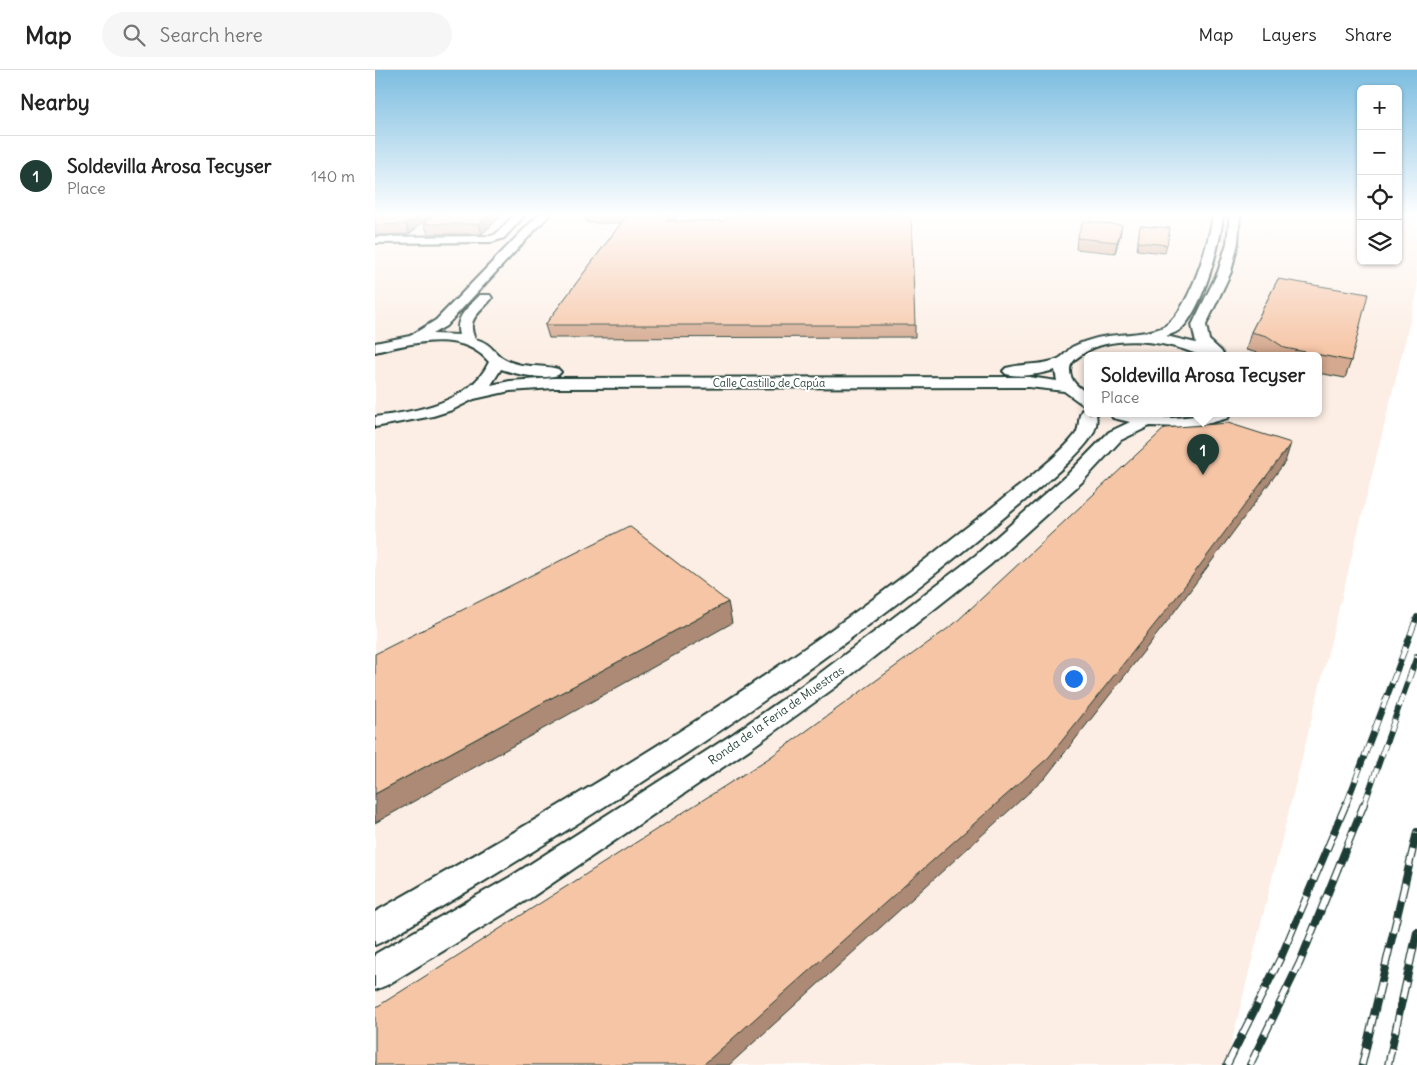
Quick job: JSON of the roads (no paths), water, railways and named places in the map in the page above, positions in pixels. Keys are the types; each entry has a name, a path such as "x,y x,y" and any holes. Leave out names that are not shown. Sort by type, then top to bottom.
{"street":[{"path":"408,341 441,323 489,260"},
{"path":"1145,338 1164,332 1178,324 1190,303 1208,260"},
{"path":"1213,352 1202,342 1199,325 1210,306 1228,260"},
{"path":"469,341 463,331 464,322 494,288"},
{"path":"375,348 430,338 469,341 493,354 497,362 494,373 485,384 469,395 442,408 401,419 375,430"},
{"path":"1084,404 1063,376 1064,362 1072,352 1085,345 1116,338 1145,338 1180,343 1206,352"},
{"name":"Calle Castillo de Capúa","path":"497,362 510,368 529,372 1018,372 1064,362"},
{"name":"Calle Castillo de Capúa","path":"469,395 510,386 555,383 1029,382 1069,386"},
{"path":"375,928 541,832 682,744 808,659 955,549 1049,470 1075,445 1088,428 1087,417"},
{"name":"Ronda de la Feria de Muestras","path":"1134,417 1149,420 1196,420 1209,417"},
{"path":"375,422 401,419"},
{"name":"Ronda de la Feria de Muestras","path":"375,973 521,886 742,741 828,680 983,560 1075,478 1115,436 1149,420"}],"railway":[{"path":"1346,805 1417,617"},
{"path":"1364,805 1417,656"},
{"path":"1227,1065 1282,955 1346,804"},
{"path":"1250,1065 1300,962 1364,804"},
{"path":"1362,1065 1417,832"},
{"path":"1388,1065 1417,932"}],"place":[{"name":"Soldevilla Arosa Tecyser","path":"1203,475"}]}
